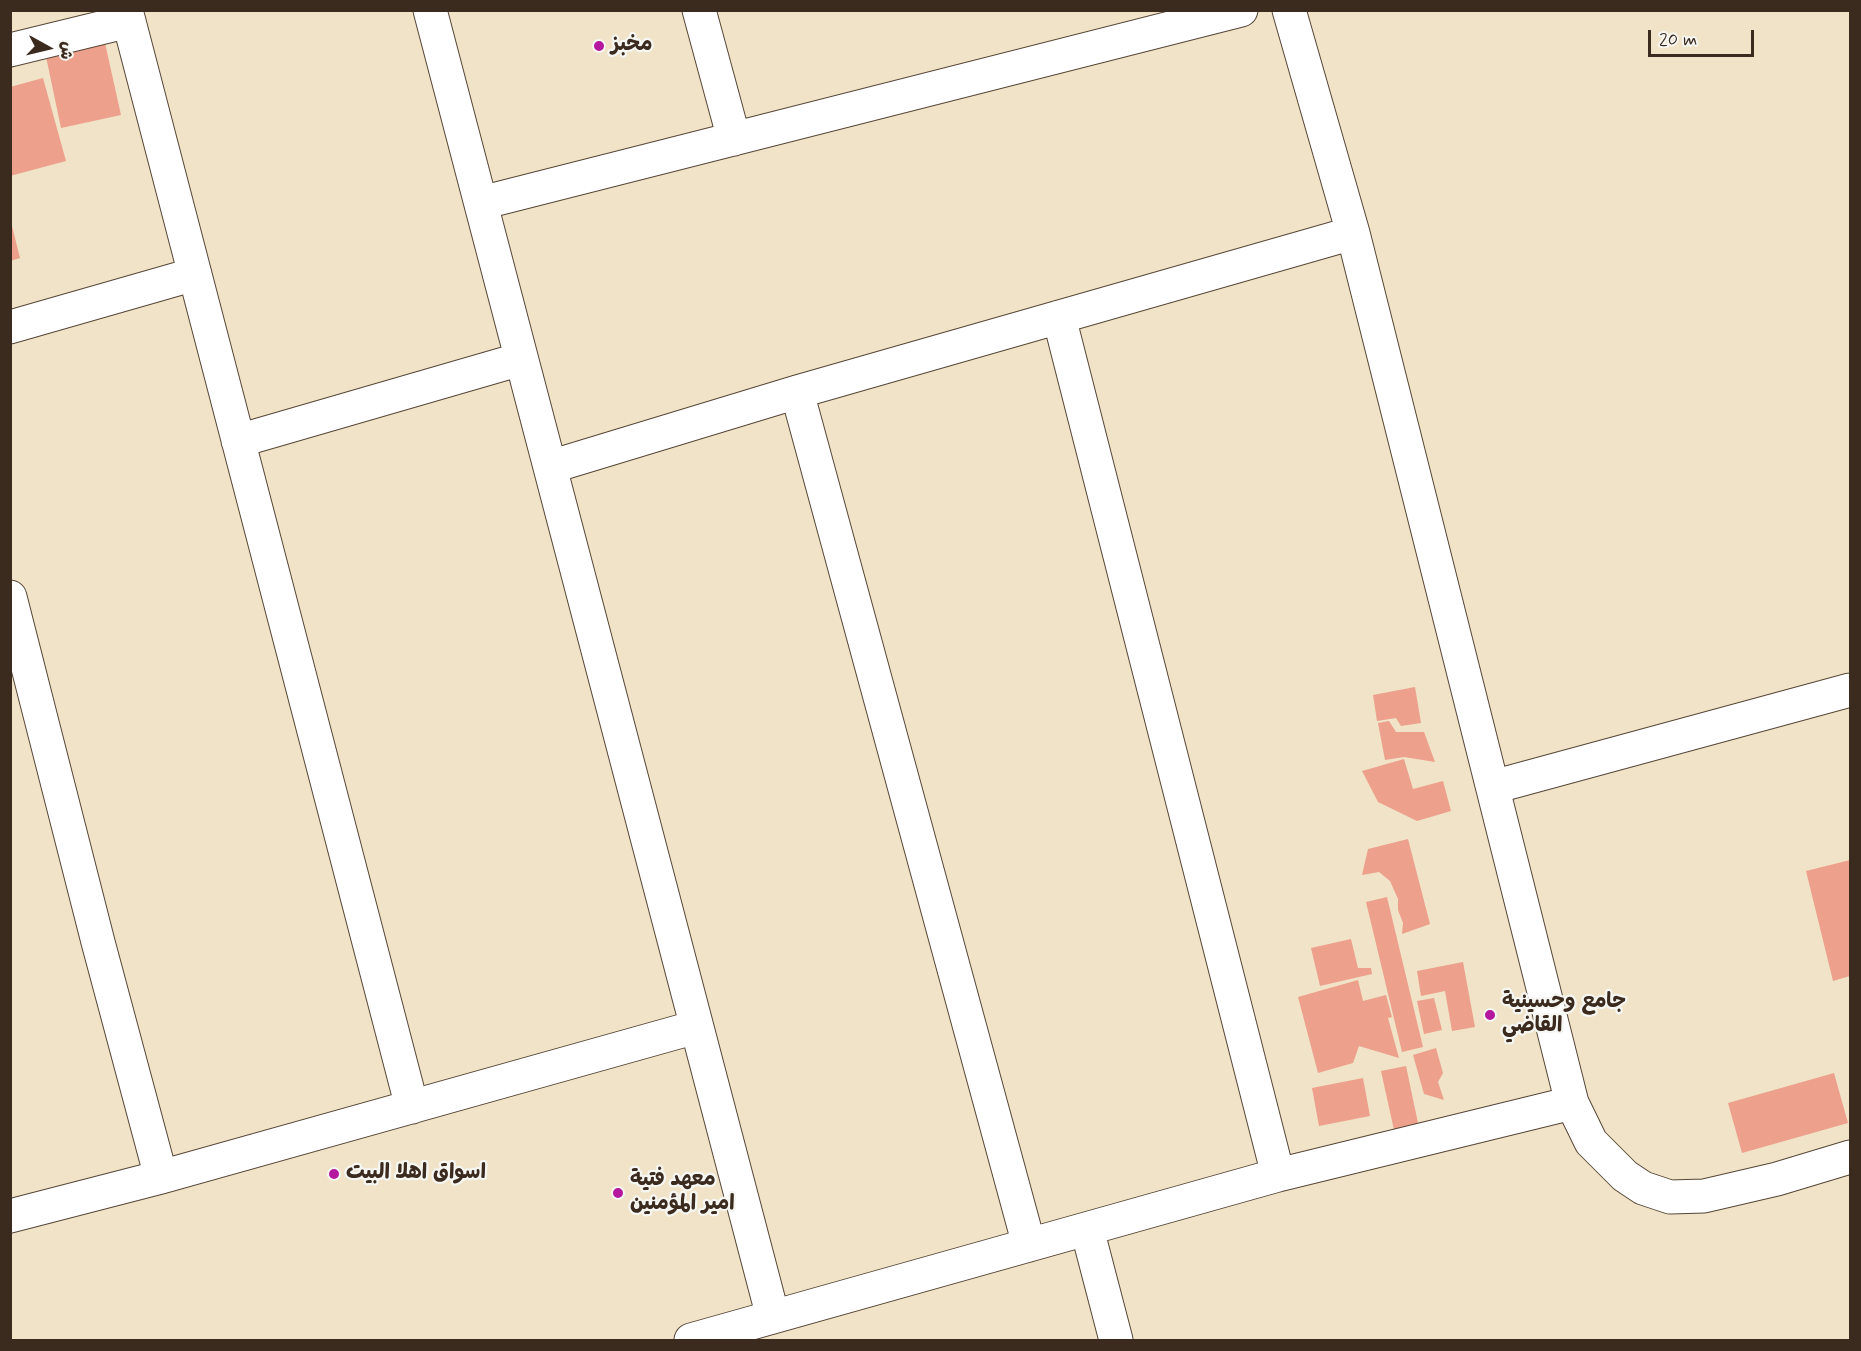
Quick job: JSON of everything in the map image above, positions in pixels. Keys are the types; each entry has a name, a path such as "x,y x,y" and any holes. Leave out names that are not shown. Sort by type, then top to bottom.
{"street":[{"path":"430,10 772,1317"},
{"path":"699,10 734,139"},
{"path":"480,203 1241,10"},
{"path":"1289,10 1353,233 1572,1103 1591,1143 1625,1176 1643,1188 1670,1197 1704,1196 1777,1179 1851,1157"},
{"path":"10,50 127,16 411,1107"},
{"path":"550,467 797,392 1353,233"},
{"path":"10,327 195,274"},
{"path":"1059,317 1278,1175"},
{"path":"238,441 521,359"},
{"path":"797,392 1029,1245"},
{"path":"10,597 161,1177"},
{"path":"1493,787 1851,690"},
{"path":"10,1216 161,1177 696,1027"},
{"path":"690,1341 1278,1175 1572,1103"},
{"path":"1087,1228 1116,1341"}],"building":[{"path":"103,34 121,115 61,128 44,47"},
{"path":"43,78 66,161 10,176 10,87"},
{"path":"10,223 20,258 10,261"},
{"path":"1415,687 1421,723 1401,726 1396,718 1377,721 1373,695"},
{"path":"1389,721 1396,732 1424,732 1435,762 1404,757 1385,760 1378,723"},
{"path":"1404,759 1413,789 1443,781 1451,811 1417,821 1378,802 1362,771"},
{"path":"1408,839 1430,924 1402,934 1403,923 1398,910 1398,899 1390,881 1379,872 1362,875 1368,849"},
{"path":"1850,860 1850,976 1833,981 1806,871"},
{"path":"1387,897 1423,1047 1402,1052 1366,902"},
{"path":"1351,939 1358,968 1371,968 1372,974 1320,986 1311,948"},
{"path":"1463,962 1475,1027 1452,1031 1445,991 1421,996 1417,971"},
{"path":"1358,980 1363,1001 1386,995 1392,1017 1388,1018 1399,1058 1359,1046 1353,1063 1318,1073 1298,997"},
{"path":"1434,998 1442,1030 1424,1034 1417,1001"},
{"path":"1436,1048 1443,1073 1438,1082 1444,1100 1424,1094 1413,1055"},
{"path":"1406,1066 1418,1123 1394,1130 1381,1071"},
{"path":"1834,1073 1848,1123 1742,1153 1728,1103"},
{"path":"1363,1078 1370,1116 1319,1126 1312,1088"}],"place":[{"name":"مخبز","path":"599,46"},
{"name":"جامع وحسينية القاضي","path":"1490,1015"},
{"name":"اسواق اهلا البيت","path":"334,1174"},
{"name":"معهد فتية امير المؤمنين","path":"618,1193"}]}
